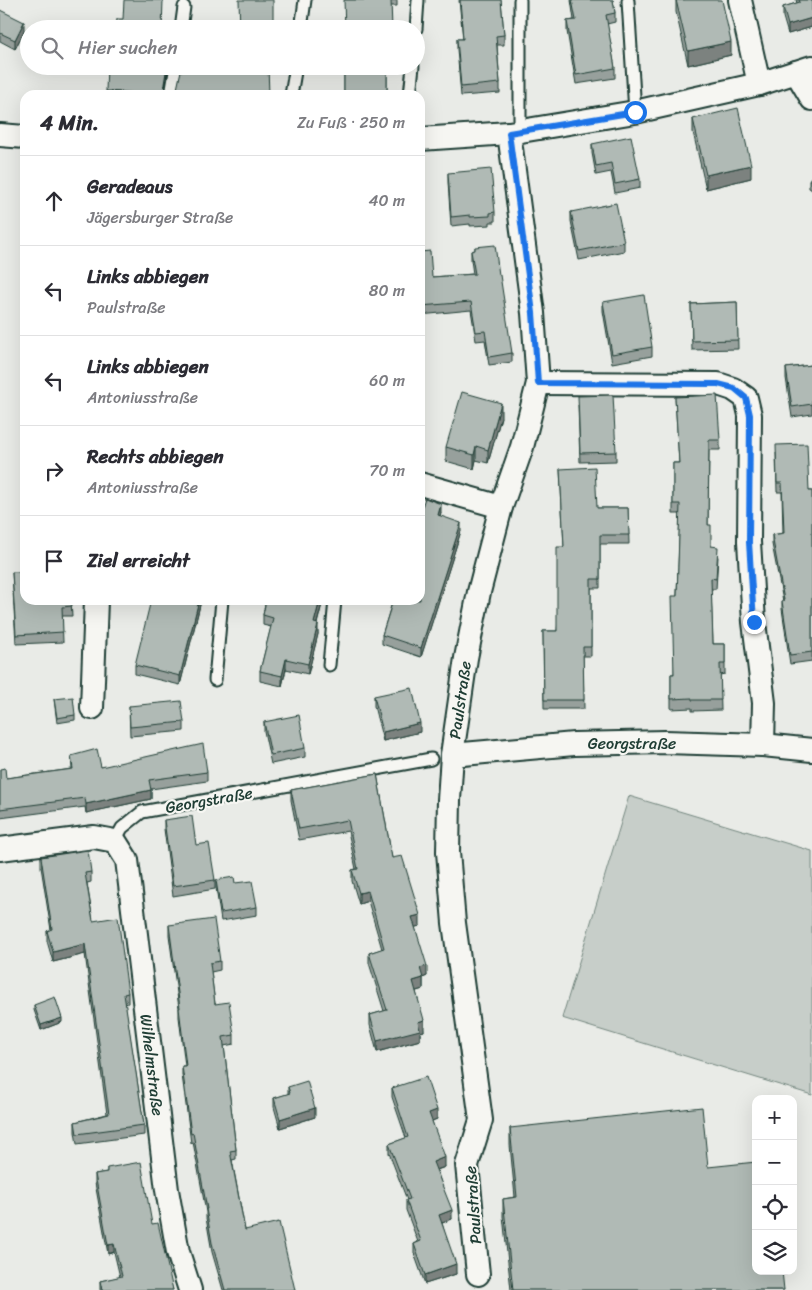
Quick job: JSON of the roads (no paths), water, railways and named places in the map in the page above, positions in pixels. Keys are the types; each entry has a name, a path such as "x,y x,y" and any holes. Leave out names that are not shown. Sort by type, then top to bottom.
{"street":[{"path":"740,0 759,84"},
{"path":"425,139 514,132 635,112 759,84 804,69 812,99"},
{"name":"Paulstraße","path":"478,1274 467,1165 481,1120 454,923 448,852 449,800 452,755 466,658 479,592 501,508 522,447 538,383 533,313 514,132"},
{"path":"0,136 20,137"},
{"path":"538,383 718,384 734,388 746,398 750,415 749,542 754,622 764,703 763,745"},
{"path":"425,485 501,508"},
{"path":"92,708 96,605"},
{"name":"Georgstraße","path":"452,755 574,744 665,742 763,745 812,750"},
{"path":"0,849 94,837 115,841"},
{"name":"Wilhelmstraße","path":"115,841 127,860 167,1190 178,1252 190,1290"}],"lane":[{"path":"302,20 305,0"},
{"path":"417,20 418,0"},
{"path":"514,132 520,0"},
{"path":"628,1 635,112"},
{"path":"182,20 184,7"},
{"path":"172,90 174,75"},
{"path":"293,90 295,75"},
{"path":"411,90 412,75"},
{"path":"215,680 222,605"},
{"path":"329,665 334,605"},
{"name":"Georgstraße","path":"115,841 122,828 142,812 430,759"}]}
